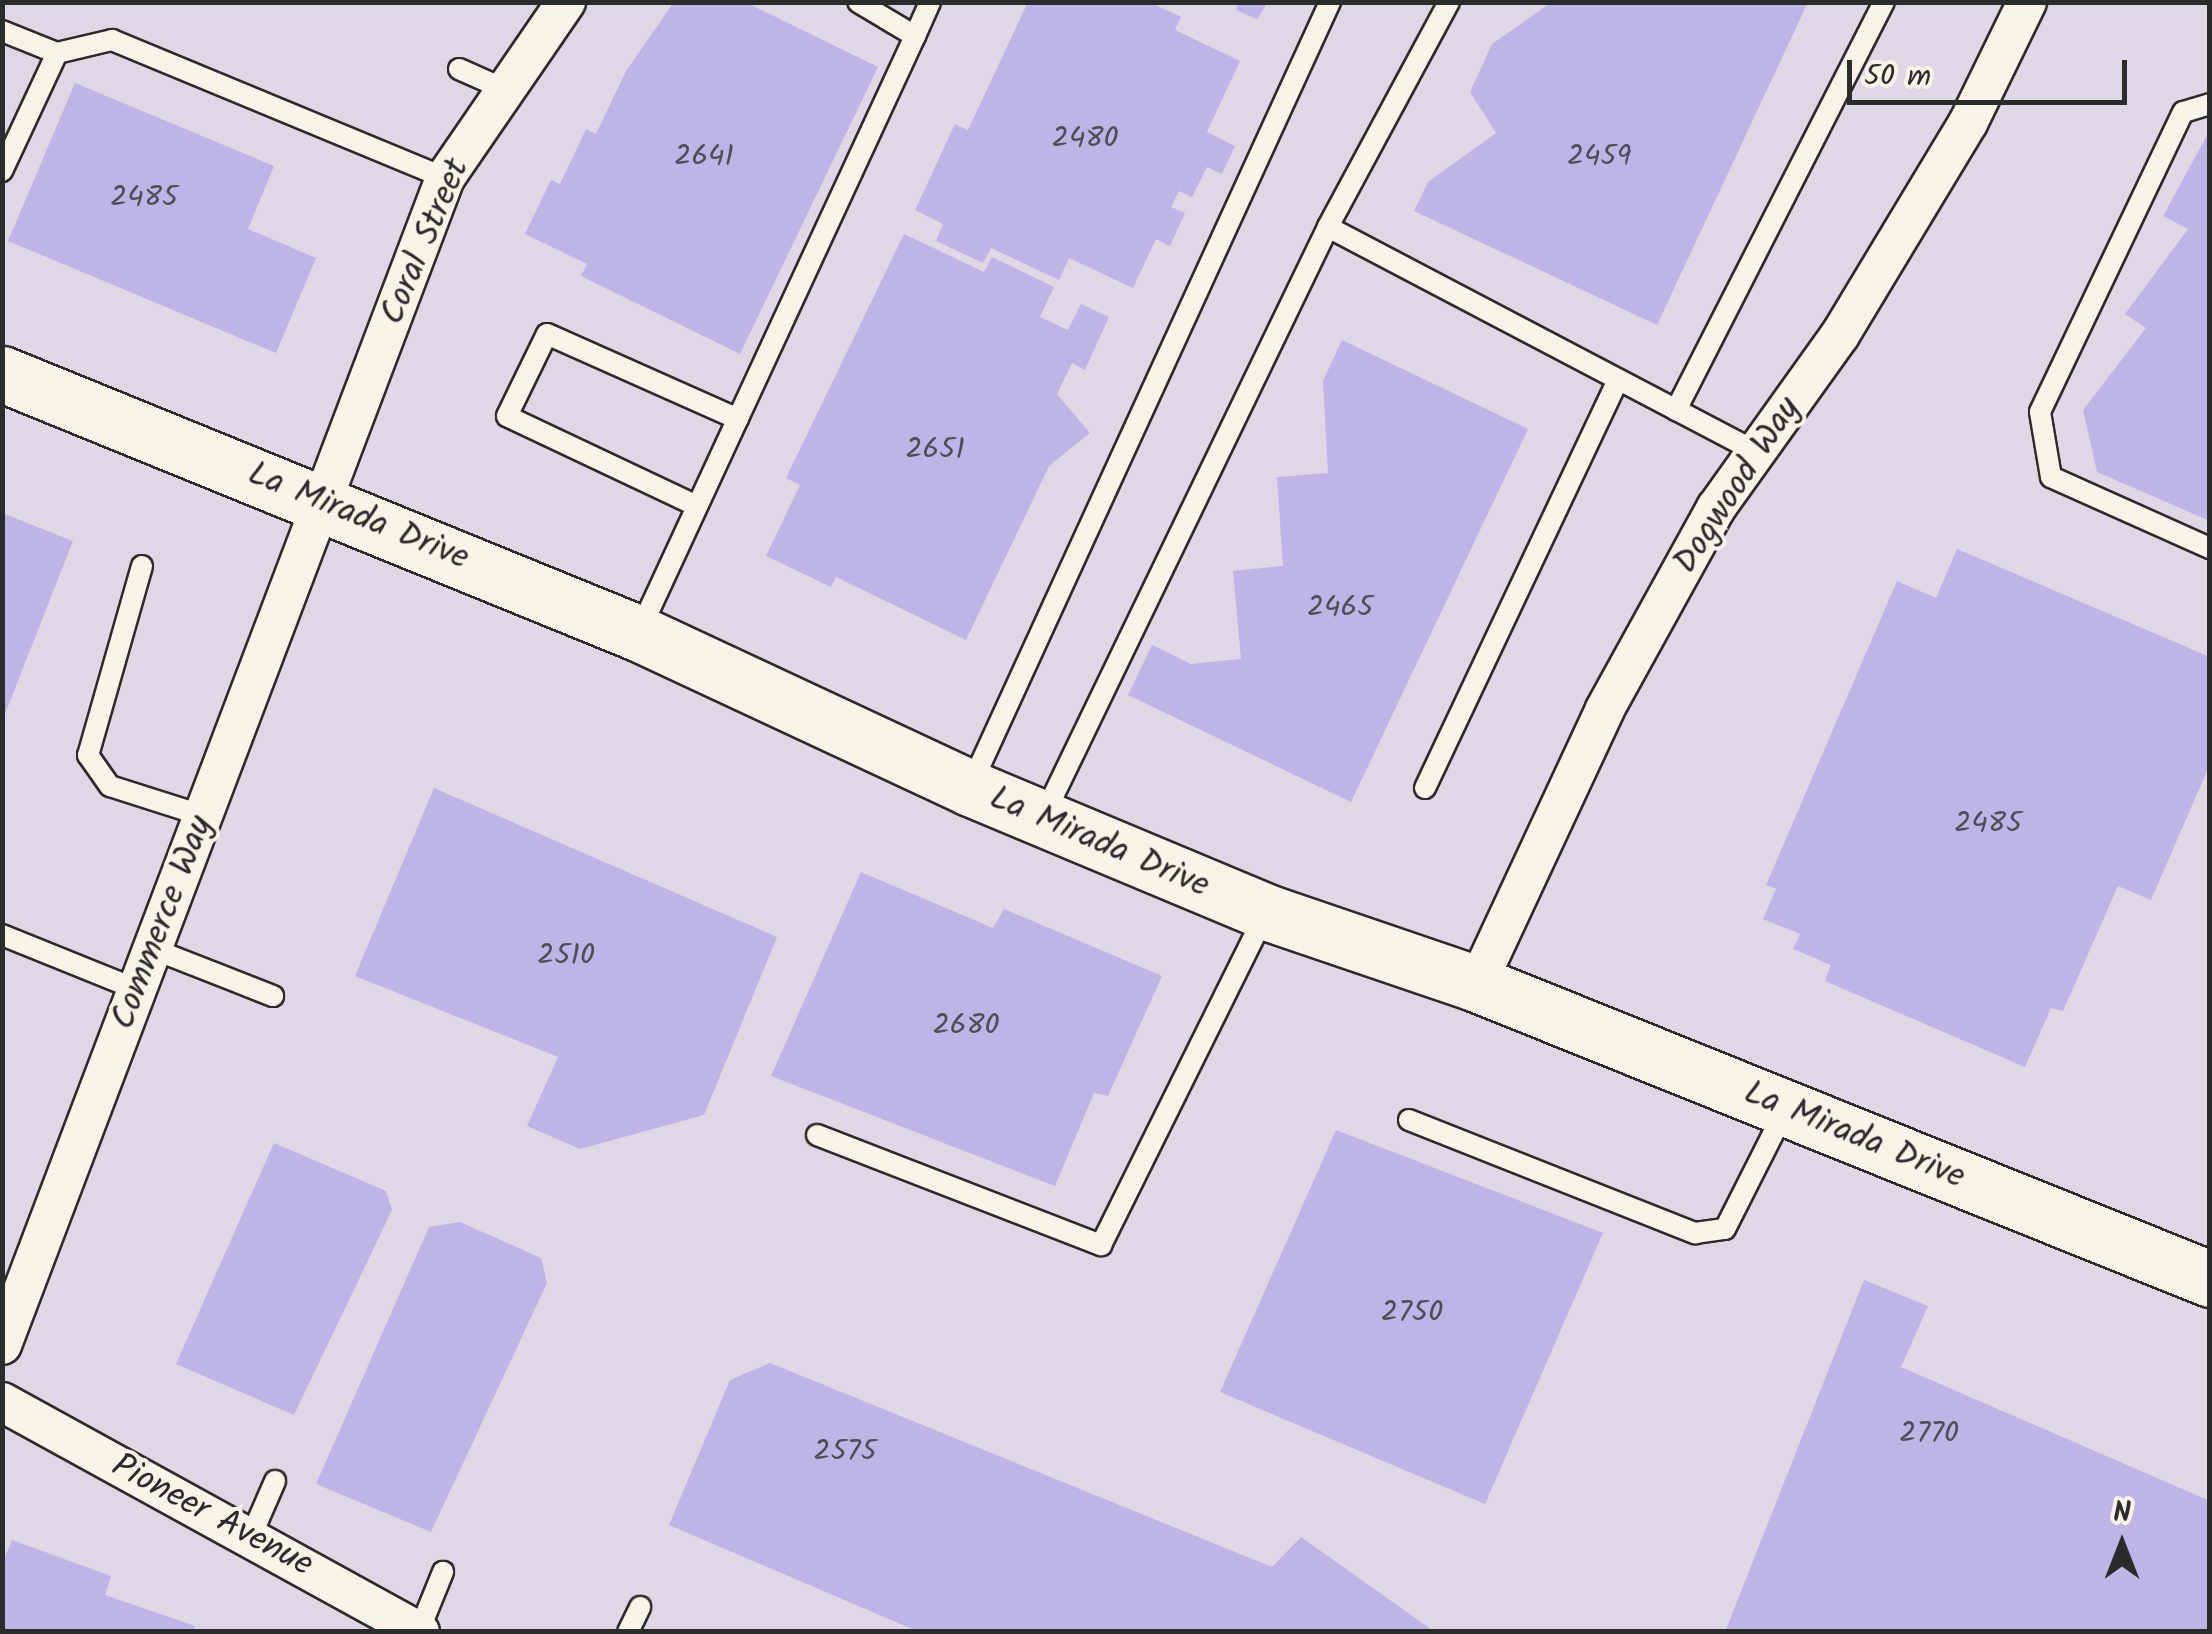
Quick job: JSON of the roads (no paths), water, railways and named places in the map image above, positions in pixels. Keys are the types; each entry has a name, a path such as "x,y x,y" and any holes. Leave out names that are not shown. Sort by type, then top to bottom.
{"main road":[{"name":"La Mirada Drive","path":"2,374 324,502 638,634 970,788 1266,912 1477,984 2210,1279"}],"street":[{"name":"Coral Street","path":"324,502 445,178 566,2"},
{"name":"Dogwood Way","path":"1477,984 1605,710 1716,508 1840,335 1939,172 2027,2"},
{"name":"Commerce Way","path":"2,1345 324,502"},
{"name":"Pioneer Avenue","path":"2,1402 252,1534 420,1631"}],"lane":[{"path":"858,2 915,36"},
{"path":"638,634 930,2"},
{"path":"970,788 1330,2"},
{"path":"1042,818 1328,227 1449,2"},
{"path":"1676,410 1884,2"},
{"path":"2,31 57,53 112,40 445,178"},
{"path":"2,170 57,53"},
{"path":"458,69 504,89"},
{"path":"2210,104 2183,112 2040,412 2051,476 2210,548"},
{"path":"1328,227 1756,452"},
{"path":"697,506 507,416 546,334 738,419"},
{"path":"1425,788 1617,381"},
{"path":"142,566 88,756 110,786 204,816"},
{"path":"817,1134 1101,1245 1266,912"},
{"path":"2,935 138,990"},
{"path":"153,949 273,996"},
{"path":"1409,1120 1695,1233 1725,1229 1786,1108"},
{"path":"252,1534 275,1481"},
{"path":"420,1631 444,1572"},
{"path":"628,1632 640,1607"}]}
